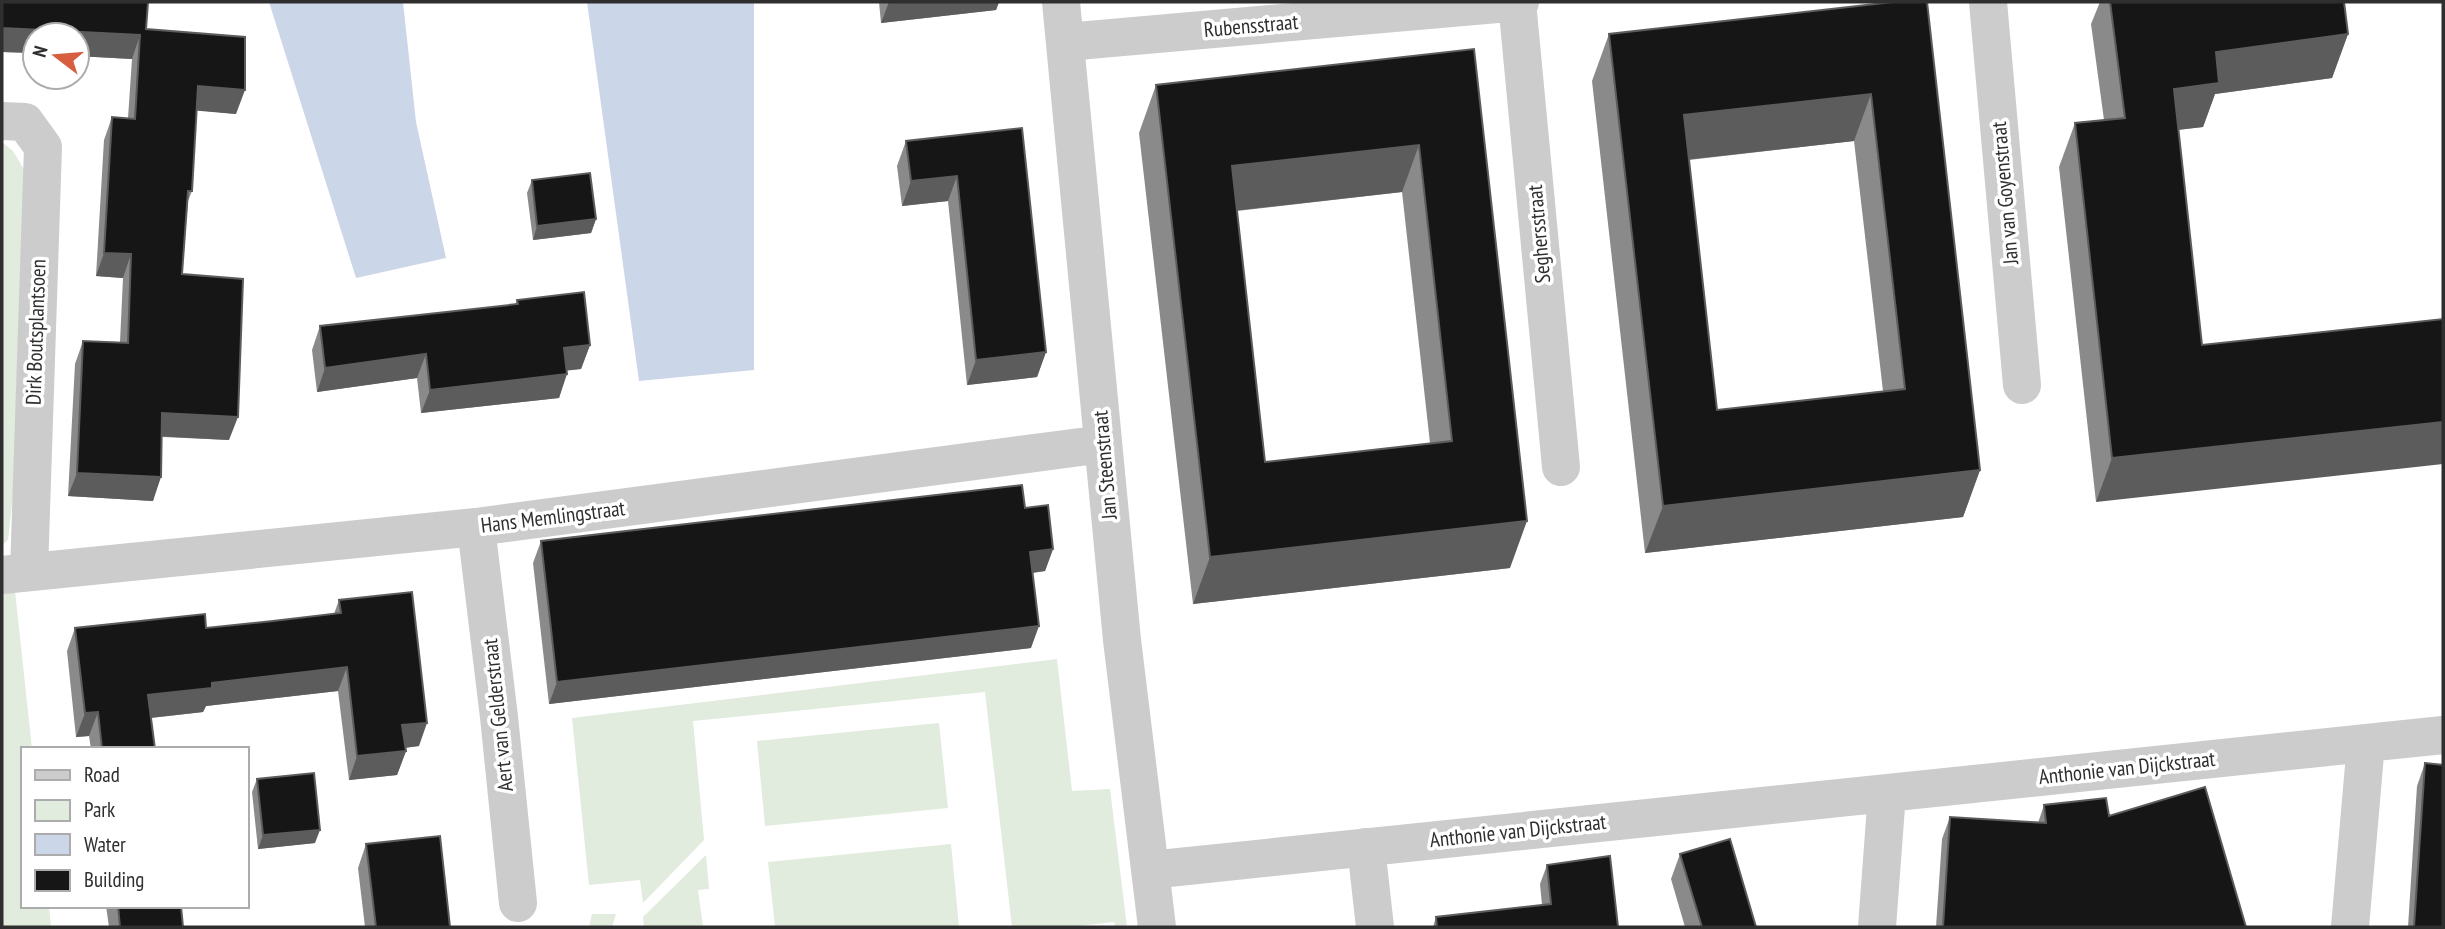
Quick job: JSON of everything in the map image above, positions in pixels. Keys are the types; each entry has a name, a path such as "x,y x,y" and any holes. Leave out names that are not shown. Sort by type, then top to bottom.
{"street":[{"name":"Jan Steenstraat","path":"1061,2 1122,640 1157,927"},
{"name":"Rubensstraat","path":"1066,43 1518,2"},
{"name":"Seghersstraat","path":"1518,2 1561,467"},
{"name":"Jan van Goyenstraat","path":"1988,2 2022,385"},
{"name":"Dirk Boutsplantsoen","path":"2,121 25,122 43,147 15,573"},
{"name":"Hans Memlingstraat","path":"15,573 476,527 1103,444"},
{"name":"Aert van Gelderstraat","path":"476,527 518,903"},
{"name":"Anthonie van Dijckstraat","path":"1150,870 2443,735"},
{"path":"2350,927 2366,743"},
{"path":"1877,927 1887,793"},
{"path":"1366,847 1375,927"}],"green space":[{"path":"2,142 13,151 25,171 15,478 8,540 2,545"},
{"path":"15,591 32,747 21,747 21,908 49,908 51,927 2,927 2,593"},
{"path":"1057,659 1072,791 1110,789 1127,927 1115,927 1114,922 1070,927 1012,927 985,692 693,721 704,840 643,903 640,880 589,885 572,718"},
{"path":"939,723 948,808 765,826 757,741"},
{"path":"951,844 959,927 775,927 768,862"},
{"path":"706,855 709,889 698,890 703,927 644,927 643,917"},
{"path":"592,914 616,914 612,927 589,927"}],"water":[{"path":"269,2 403,2 416,122 446,258 356,278"},
{"path":"587,2 754,2 754,370 639,381"}],"building":[{"path":"2,2 148,2 146,29 245,37 245,90 198,86 192,191 188,191 182,274 243,279 238,417 162,413 161,477 77,473 83,341 128,343 131,254 104,253 112,117 135,119 140,35 91,33 91,21 21,21 21,29 2,28"},
{"path":"1893,2 1927,2 1980,470 1663,506 1609,34","holes":["1871,94 1905,389 1717,410 1684,115"]},
{"path":"2110,2 2344,2 2348,34 2216,52 2219,83 2174,89 2202,345 2443,319 2443,422 2112,458 2075,123 2125,118"},
{"path":"1474,49 1527,521 1210,557 1156,85","holes":["1419,145 1452,441 1265,462 1232,166"]},
{"path":"1022,128 1046,352 976,360 957,176 911,181 906,141"},
{"path":"590,173 596,219 537,226 532,180"},
{"path":"584,292 590,345 564,348 567,374 430,390 426,354 325,368 320,326 518,304 517,300"},
{"path":"1022,485 1025,508 1048,505 1053,549 1030,552 1039,626 557,682 541,541"},
{"path":"412,592 427,723 402,725 406,751 357,756 347,667 212,683 212,688 148,695 155,747 102,747 98,712 85,713 75,628 205,614 206,628 273,621 341,613 339,600"},
{"path":"2425,763 2443,765 2443,927 2414,927"},
{"path":"314,773 320,830 263,835 257,779"},
{"path":"2205,787 2246,927 1943,927 1950,817 2046,823 2044,805 2106,798 2109,816"},
{"path":"440,836 450,927 376,927 366,844"},
{"path":"1730,839 1756,927 1702,927 1680,854"},
{"path":"1610,856 1618,927 1437,927 1436,917 1551,904 1547,865"},
{"path":"118,908 181,908 183,927 120,927"}]}
